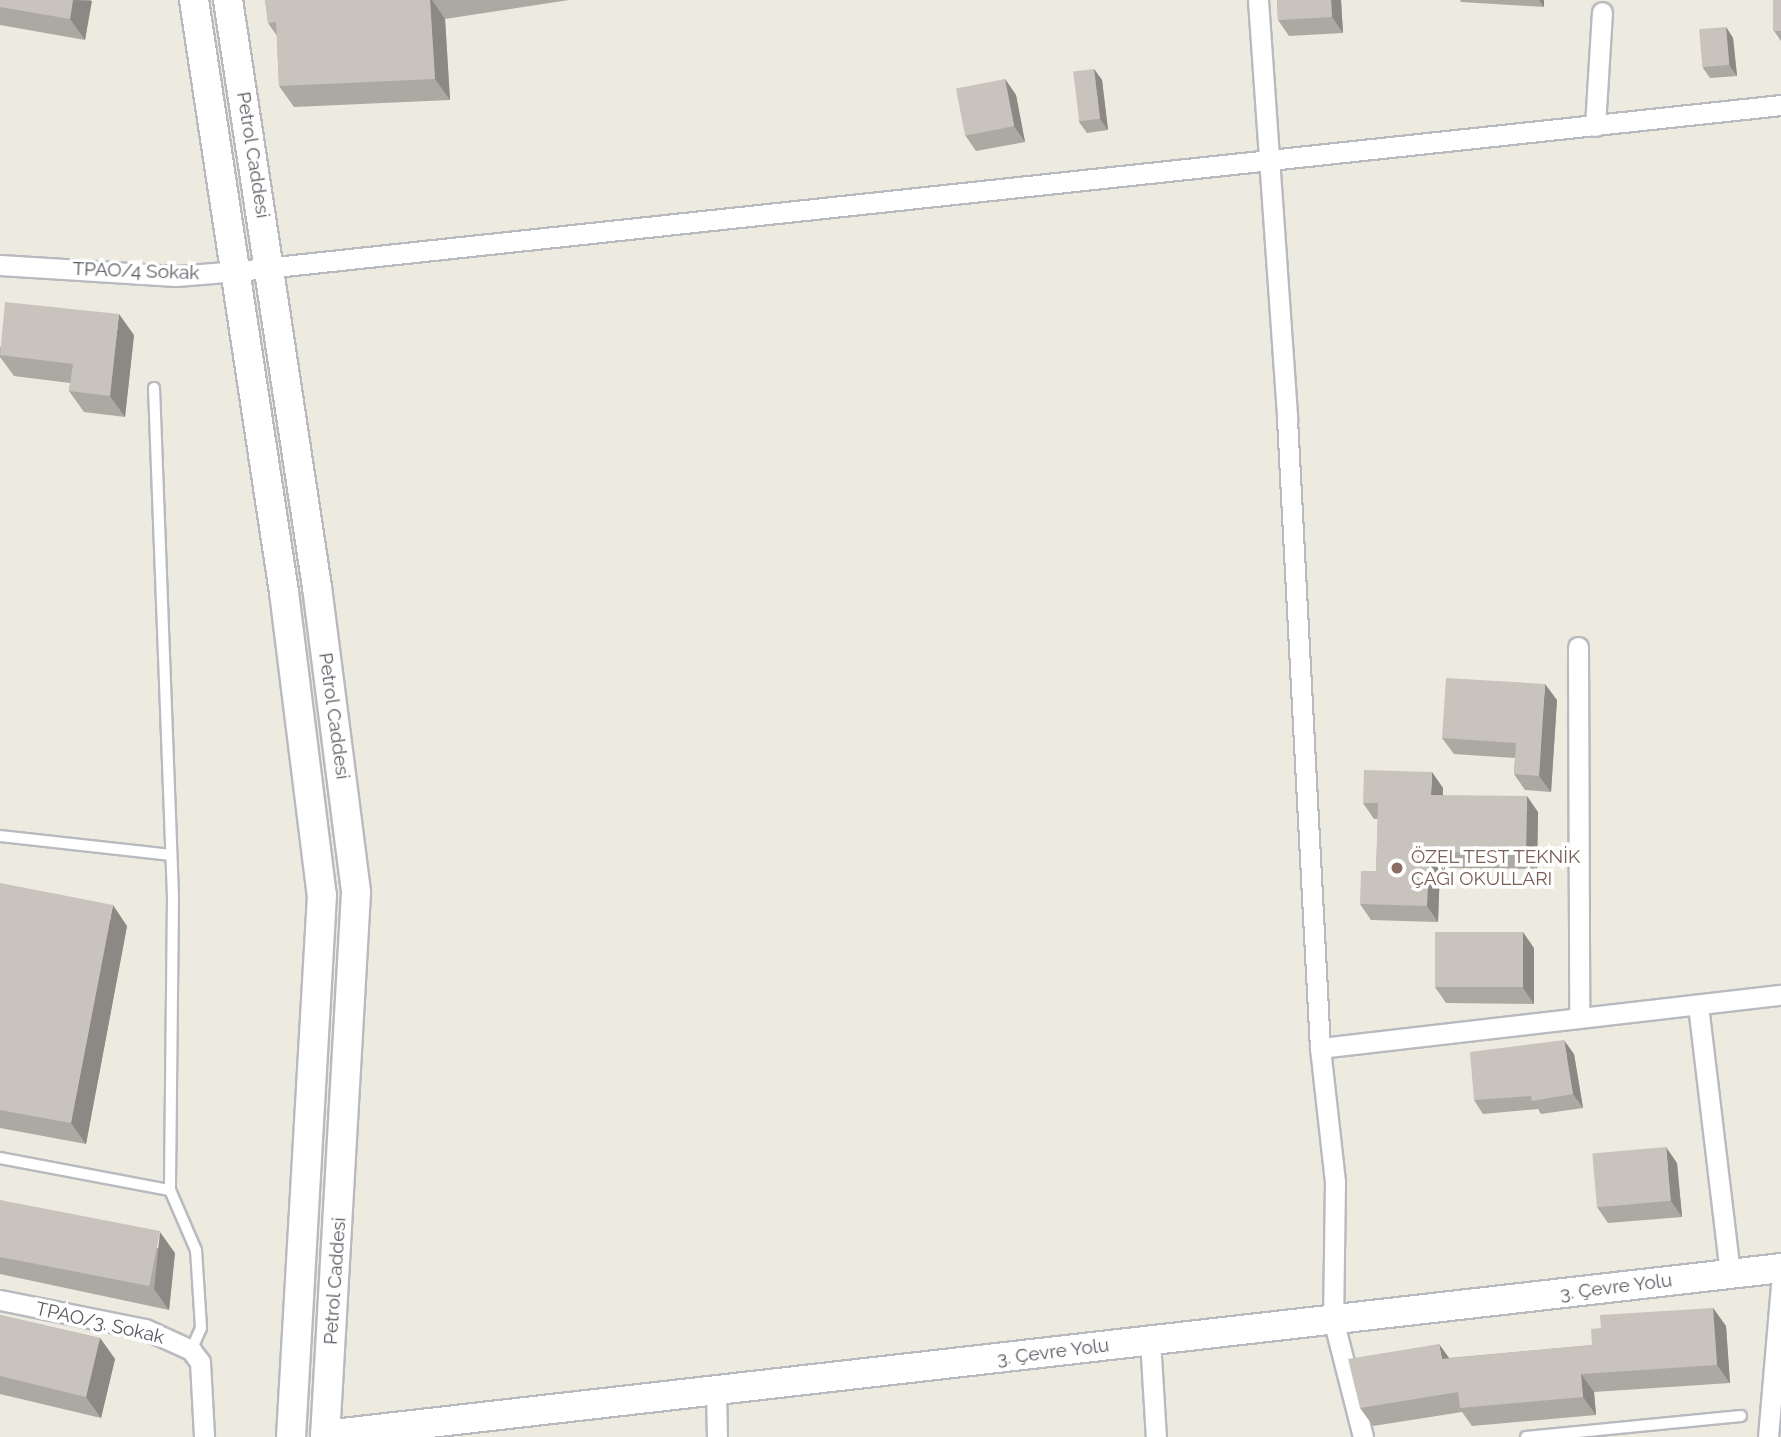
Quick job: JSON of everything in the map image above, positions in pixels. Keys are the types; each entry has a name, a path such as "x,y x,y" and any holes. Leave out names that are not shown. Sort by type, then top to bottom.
{"main road":[{"name":"Petrol Caddesi","path":"194,0 238,271 322,895 291,1437"},
{"name":"Petrol Caddesi","path":"228,0 271,266 356,894 325,1436"},
{"name":"3. Çevre Yolu","path":"325,1436 1781,1268"}],"street":[{"path":"1258,0 1287,419 1320,1048 1335,1182 1334,1319 1363,1437"},
{"path":"1595,126 1602,12"},
{"name":"TPAO/4 Sokak","path":"0,265 176,275 238,271 1781,105"},
{"path":"1578,647 1580,1018"},
{"path":"1320,1048 1781,995"},
{"path":"1698,1005 1730,1274"},
{"path":"1768,1437 1781,1286"},
{"name":"TPAO/3. Sokak","path":"0,1300 145,1329 191,1350"},
{"path":"1150,1340 1156,1437"},
{"path":"191,1350 200,1362 204,1437"},
{"path":"716,1390 717,1437"}],"lane":[{"path":"154,388 171,855 170,1190 196,1250 201,1328 191,1350"},
{"path":"0,836 171,855"},
{"path":"0,1158 170,1190"},
{"path":"1526,1437 1741,1416"}],"building":[{"path":"0,0 73,0 70,19 0,7"},
{"path":"265,0 430,0 435,79 279,86 276,22 268,23"},
{"path":"1277,0 1331,0 1332,17 1278,20"},
{"path":"1773,0 1781,0 1781,31 1773,31"},
{"path":"1726,27 1729,65 1702,67 1699,29"},
{"path":"1094,69 1100,119 1079,121 1073,72"},
{"path":"1005,79 1014,126 965,136 956,89"},
{"path":"5,302 119,314 110,396 69,391 73,364 0,355"},
{"path":"1446,678 1545,684 1539,776 1514,774 1516,743 1442,738"},
{"path":"1364,770 1432,772 1431,795 1527,796 1526,853 1429,852 1427,906 1360,904 1361,871 1376,871 1378,803 1363,803"},
{"path":"0,883 113,905 71,1123 0,1110"},
{"path":"1435,932 1523,932 1523,987 1435,987"},
{"path":"1564,1040 1573,1094 1532,1101 1531,1096 1474,1100 1470,1052"},
{"path":"1666,1147 1671,1201 1597,1207 1592,1153"},
{"path":"0,1200 160,1231 149,1286 0,1257"},
{"path":"1713,1308 1717,1365 1581,1374 1583,1397 1460,1408 1458,1392 1360,1408 1348,1359 1439,1344 1442,1359 1592,1345 1591,1329 1601,1328 1600,1315"},
{"path":"0,1315 100,1338 86,1397 0,1376"}],"place":[{"name":"ÖZEL TEST TEKNİK ÇAĞI OKULLARI","path":"1397,868"}]}
